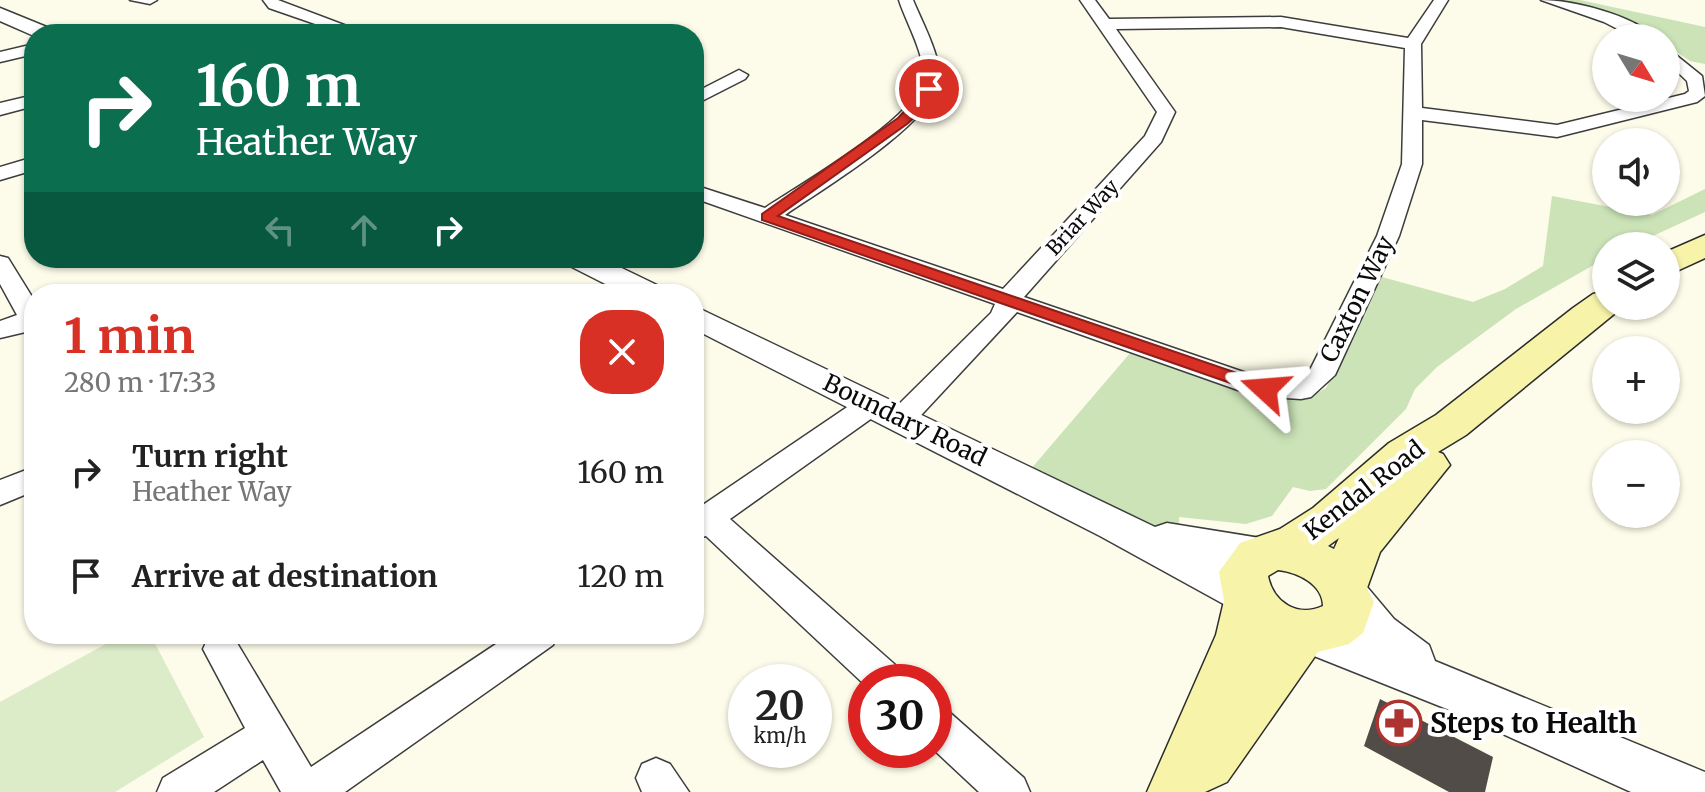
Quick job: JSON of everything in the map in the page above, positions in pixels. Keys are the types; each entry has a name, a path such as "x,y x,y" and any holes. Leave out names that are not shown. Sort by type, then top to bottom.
{"main road":[{"path":"1680,258 1705,245"},
{"name":"Kendal Road","path":"1259,574 1316,532 1407,452 1449,427 1548,344 1592,312"},
{"name":"Kendal Road","path":"1344,590 1359,544 1429,463 1449,427"},
{"path":"1176,792 1242,635 1259,574 1299,554 1320,564 1344,590 1348,612 1340,626 1306,634 1277,626 1259,574"},
{"path":"1186,792 1306,634"}],"street":[{"path":"137,0 150,0"},
{"path":"270,0 274,5 330,24"},
{"path":"767,217 892,129 928,95 931,76 906,0"},
{"name":"Briar Way","path":"704,521 886,411 1002,316 1015,289 1135,160 1162,125 1166,112 1162,102 1087,0"},
{"path":"1105,24 1281,22 1413,44 1441,0"},
{"path":"1548,0 1620,24"},
{"path":"0,14 24,24"},
{"name":"Caxton Way","path":"704,195 1265,389 1301,390 1321,375 1388,236 1412,164 1413,44"},
{"path":"0,57 24,51"},
{"path":"1680,65 1696,80 1698,93 1680,101"},
{"path":"704,94 739,75"},
{"path":"0,109 24,103"},
{"path":"1413,113 1539,131 1575,128 1637,112"},
{"path":"0,174 24,166"},
{"path":"0,263 24,304"},
{"path":"597,268 630,284"},
{"name":"Boundary Road","path":"704,321 1115,525 1259,574"},
{"path":"0,330 24,323"},
{"path":"0,493 24,482"},
{"path":"704,526 867,664"},
{"path":"1344,590 1393,646 1469,695"},
{"path":"1306,634 1469,695 1690,792"},
{"path":"310,792 525,644"},
{"path":"221,649 303,792"},
{"path":"178,792 270,734"},
{"path":"952,740 1009,792"}],"green space":[{"path":"1560,0 1580,0 1705,27 1705,64 1690,61 1680,54 1680,24 1628,24"},
{"path":"1705,189 1705,212 1661,232 1592,232 1592,266 1516,309 1437,367 1415,389 1406,409 1326,489 1310,491 1293,487 1272,516 1246,524 1179,517 1179,532 1161,529 1030,470 1131,352 1264,397 1304,397 1326,388 1382,277 1473,302 1505,289 1543,266 1552,196 1592,204 1592,216 1680,216 1680,201"},
{"path":"106,644 155,644 204,737 115,792 0,792 0,702"}],"building":[{"name":"Steps to Health","path":"1380,699 1493,757 1485,792 1449,792 1364,746"}],"place":[{"name":"Steps to Health","path":"1399,723"}],"route":[{"path":"929,89 920,106 903,121 767,217 1265,389"}]}
